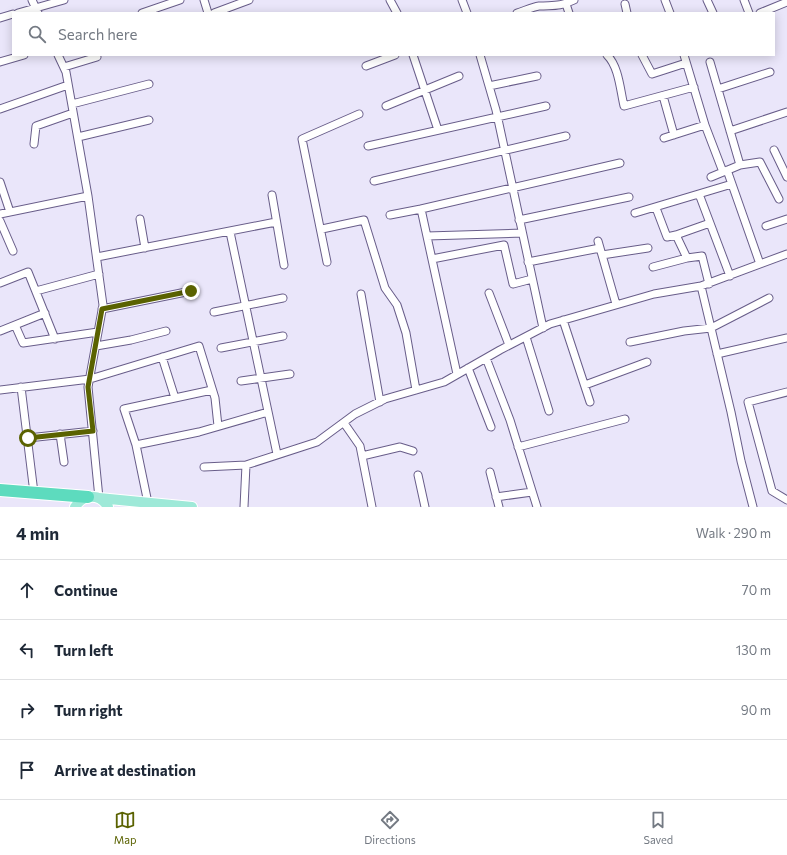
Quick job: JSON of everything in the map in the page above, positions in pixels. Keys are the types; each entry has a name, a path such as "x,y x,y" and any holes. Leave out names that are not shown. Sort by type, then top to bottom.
{"highway":[{"path":"0,490 94,498"}],"main road":[{"path":"94,498 108,507"},
{"path":"74,507 80,500 94,498 192,507"}],"street":[{"path":"32,0 37,10"},
{"path":"24,12 37,10 64,0"},
{"path":"145,12 180,0"},
{"path":"204,0 208,12"},
{"path":"217,12 249,0"},
{"path":"390,0 394,12"},
{"path":"462,0 467,12"},
{"path":"520,12 539,6 551,7 566,4 574,0"},
{"path":"665,0 670,12"},
{"path":"707,0 713,12"},
{"path":"744,0 748,12"},
{"path":"762,12 787,2"},
{"path":"566,4 569,12"},
{"path":"625,4 627,12"},
{"path":"0,18 12,14"},
{"path":"0,62 21,56"},
{"path":"58,56 64,67 78,137 97,257 102,309 88,387 93,431 94,498"},
{"path":"366,66 392,56"},
{"path":"413,56 426,90 438,130"},
{"path":"480,56 497,117 542,328"},
{"path":"608,56 612,60 624,106 694,87"},
{"path":"643,56 652,74 686,62"},
{"path":"684,56 705,125 732,184 760,264"},
{"path":"64,67 97,57"},
{"path":"710,62 740,165"},
{"path":"718,89 770,72"},
{"path":"386,106 459,76"},
{"path":"489,86 537,76"},
{"path":"72,104 149,84"},
{"path":"0,109 68,85"},
{"path":"662,96 674,135"},
{"path":"368,146 546,106"},
{"path":"730,131 787,112"},
{"path":"34,144 36,126 73,113"},
{"path":"327,262 322,229 302,139 359,114"},
{"path":"78,137 149,120"},
{"path":"664,138 705,125"},
{"path":"374,181 566,136"},
{"path":"774,150 787,177"},
{"path":"711,177 740,165 760,162 779,199"},
{"path":"390,214 421,209 620,163"},
{"path":"0,182 10,212"},
{"path":"635,213 656,208 732,184"},
{"path":"699,194 730,276"},
{"path":"272,195 284,265"},
{"path":"0,214 88,196"},
{"path":"519,220 629,197"},
{"path":"656,208 667,236 676,235 710,223"},
{"path":"421,209 457,374"},
{"path":"766,226 787,219"},
{"path":"140,220 145,248"},
{"path":"322,229 364,220 385,288 397,305 406,333 416,390"},
{"path":"0,221 13,251"},
{"path":"97,257 276,222"},
{"path":"230,232 277,454"},
{"path":"427,236 522,233"},
{"path":"676,235 687,258"},
{"path":"432,258 504,245 513,284 532,279"},
{"path":"528,262 600,248 648,248"},
{"path":"600,248 616,304"},
{"path":"204,467 246,464 317,442 344,422 380,402 444,382 542,328 616,304 654,294 709,284 787,254"},
{"path":"653,267 687,258 702,256 709,284"},
{"path":"0,283 28,272 55,338"},
{"path":"36,291 99,274"},
{"path":"701,286 731,412 740,461 753,507"},
{"path":"102,309 191,291"},
{"path":"489,293 509,345"},
{"path":"361,294 380,402"},
{"path":"214,312 283,298"},
{"path":"630,342 684,331 711,328 769,298"},
{"path":"0,331 45,313"},
{"path":"564,320 590,402"},
{"path":"15,325 23,343 98,332"},
{"path":"96,346 131,340 166,331"},
{"path":"221,348 283,336"},
{"path":"526,336 549,411"},
{"path":"717,354 787,338"},
{"path":"0,390 90,379 199,346 212,390 218,426"},
{"path":"162,357 175,398"},
{"path":"486,358 518,447 537,507"},
{"path":"585,385 647,362"},
{"path":"468,368 491,426"},
{"path":"241,381 290,374"},
{"path":"21,387 34,493"},
{"path":"148,503 136,445 124,409 212,390"},
{"path":"787,392 748,402 772,491 787,498"},
{"path":"136,445 199,432 268,412"},
{"path":"518,447 625,419"},
{"path":"344,422 360,446 372,507"},
{"path":"28,438 93,431"},
{"path":"60,434 64,462"},
{"path":"362,456 400,447 413,451"},
{"path":"244,507 246,464"},
{"path":"490,472 499,507"},
{"path":"418,474 425,507"},
{"path":"496,497 532,492"}],"route":[{"path":"28,438 93,431 88,387 102,309 191,291"}]}
